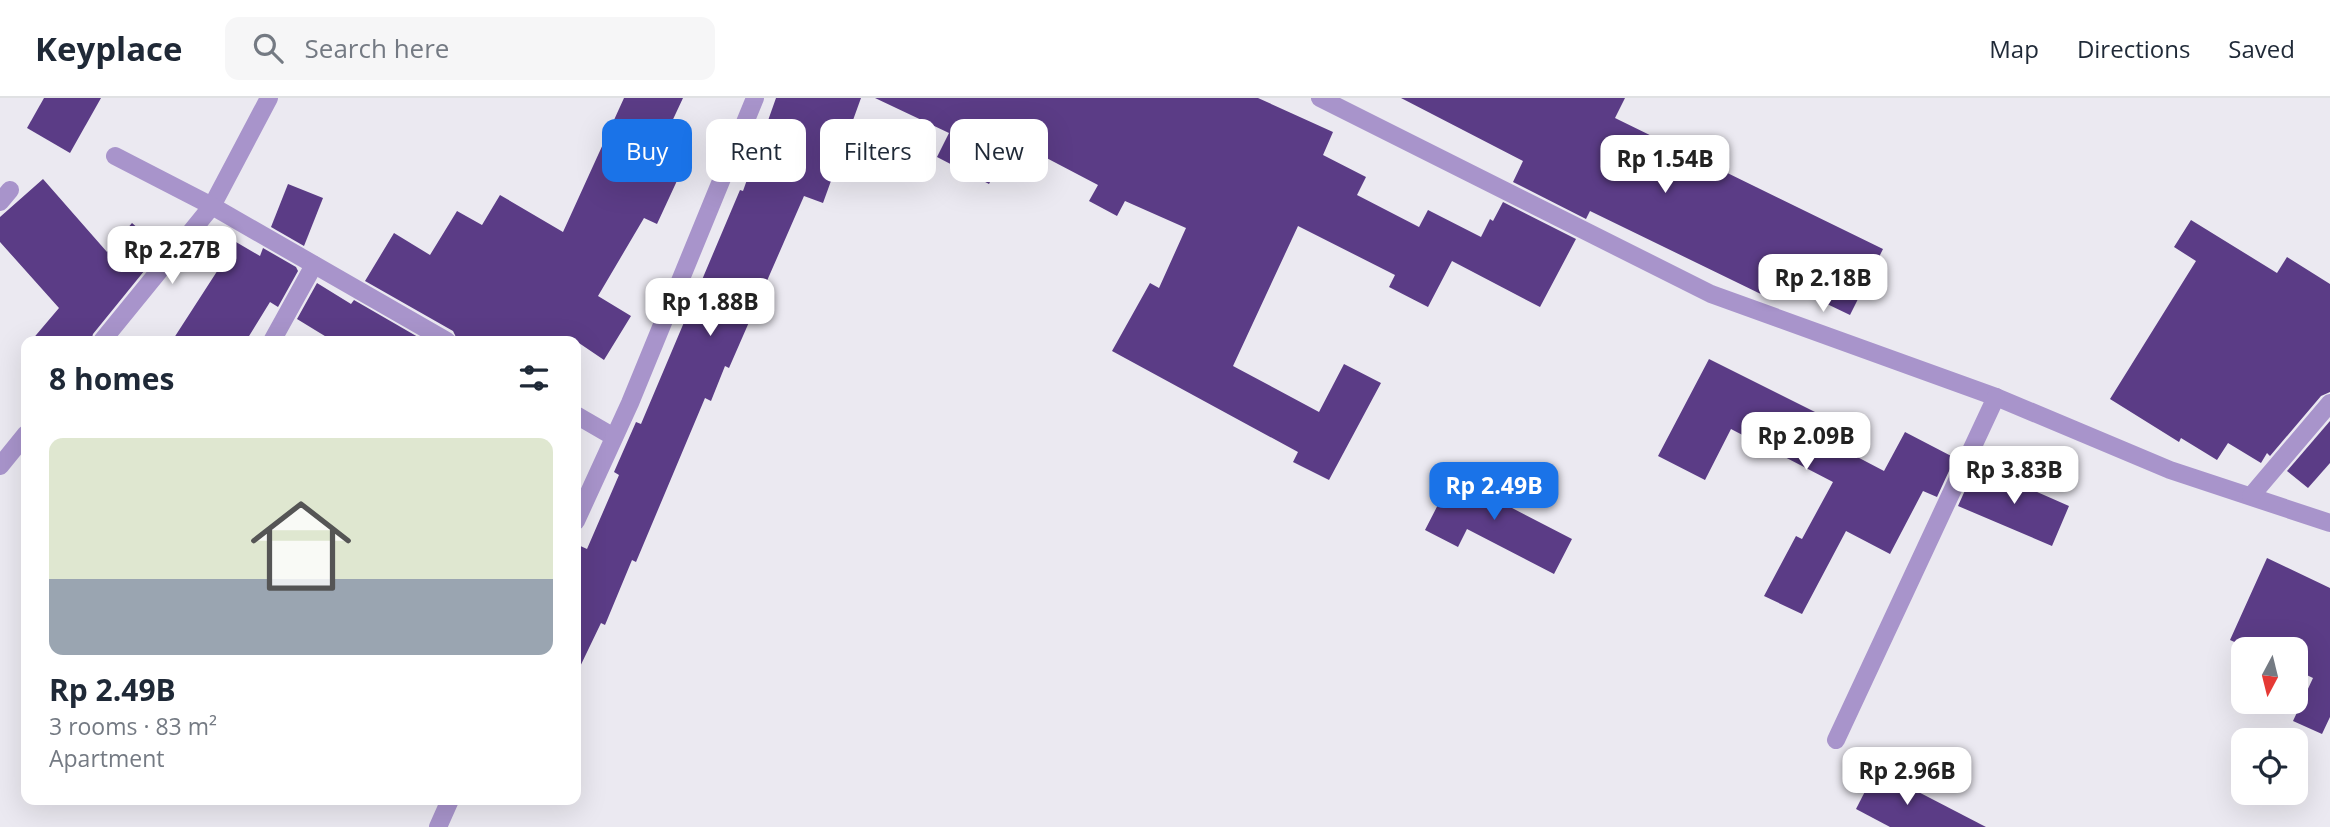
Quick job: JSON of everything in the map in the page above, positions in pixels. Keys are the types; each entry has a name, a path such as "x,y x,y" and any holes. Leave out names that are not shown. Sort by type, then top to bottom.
{"street":[{"path":"106,336 212,206 269,98"},
{"path":"581,510 755,98"},
{"path":"1320,98 1711,295 1996,397 2170,470 2330,523"},
{"path":"115,156 212,206 438,336"},
{"path":"275,336 314,265"},
{"path":"1836,740 1996,397"},
{"path":"2251,496 2330,403"},
{"path":"581,418 614,437"},
{"path":"0,466 21,443"},
{"path":"438,827 448,805"}],"building":[{"path":"44,98 101,98 70,153 27,128"},
{"path":"624,98 683,98 673,119 614,119"},
{"path":"776,98 861,98 853,119 820,119 820,182 831,182 823,203 804,196 729,368 725,366 711,401 705,398 636,562 632,560 605,625 601,623 581,665 581,546 587,549 619,475 614,472 636,422 641,424 740,190 743,191 746,182 806,182 806,119 769,119"},
{"path":"875,98 1258,98 1333,132 1323,155 1366,177 1357,195 1419,227 1428,210 1481,237 1503,202 1576,239 1540,307 1452,261 1428,307 1389,287 1395,275 1298,226 1233,366 1319,412 1344,364 1381,383 1329,480 1293,462 1298,452 1112,351 1150,283 1159,288 1186,228 1125,201 1117,216 1089,201 1098,185 1048,159 1048,119 950,119 950,164 937,157 949,133 936,127 936,119 919,119"},
{"path":"1401,98 1625,98 1615,118 1883,249 1850,315 1777,280 1769,298 1590,211 1586,219 1513,182 1523,161"},
{"path":"602,146 602,182 676,182 657,224 644,218 598,296 631,316 604,360 581,344 581,336 456,336 453,331 365,281 394,233 430,255 457,211 482,225 500,195 563,232"},
{"path":"43,179 107,252 132,223 162,249 92,336 35,336 59,308 0,242 0,217"},
{"path":"288,184 323,198 304,246 271,227"},
{"path":"2191,220 2277,273 2287,257 2330,284 2330,392 2321,396 2270,456 2267,453 2261,463 2228,443 2217,460 2181,438 2179,442 2110,399 2196,261 2174,247"},
{"path":"236,242 260,256 263,248 296,267 298,271 278,307 270,302 249,336 175,336"},
{"path":"317,283 351,304 354,300 416,336 325,336 297,319"},
{"path":"1709,359 1835,422 1825,440 1884,471 1905,432 1955,458 1937,497 1923,491 1890,554 1846,531 1802,614 1764,596 1796,536 1802,539 1833,482 1731,429 1705,480 1658,456"},
{"path":"2330,421 2330,463 2308,488 2287,471"},
{"path":"1460,462 1493,479 1485,494 1572,539 1554,574 1467,529 1458,547 1425,530"},
{"path":"1975,468 1990,475 1991,472 2069,506 2052,546 1958,506"},
{"path":"2267,558 2330,588 2330,717 2322,734 2293,721 2296,714 2308,714 2308,689 2313,678 2308,676 2308,637 2231,637"},
{"path":"1876,770 1986,827 1890,827 1856,809"}]}
